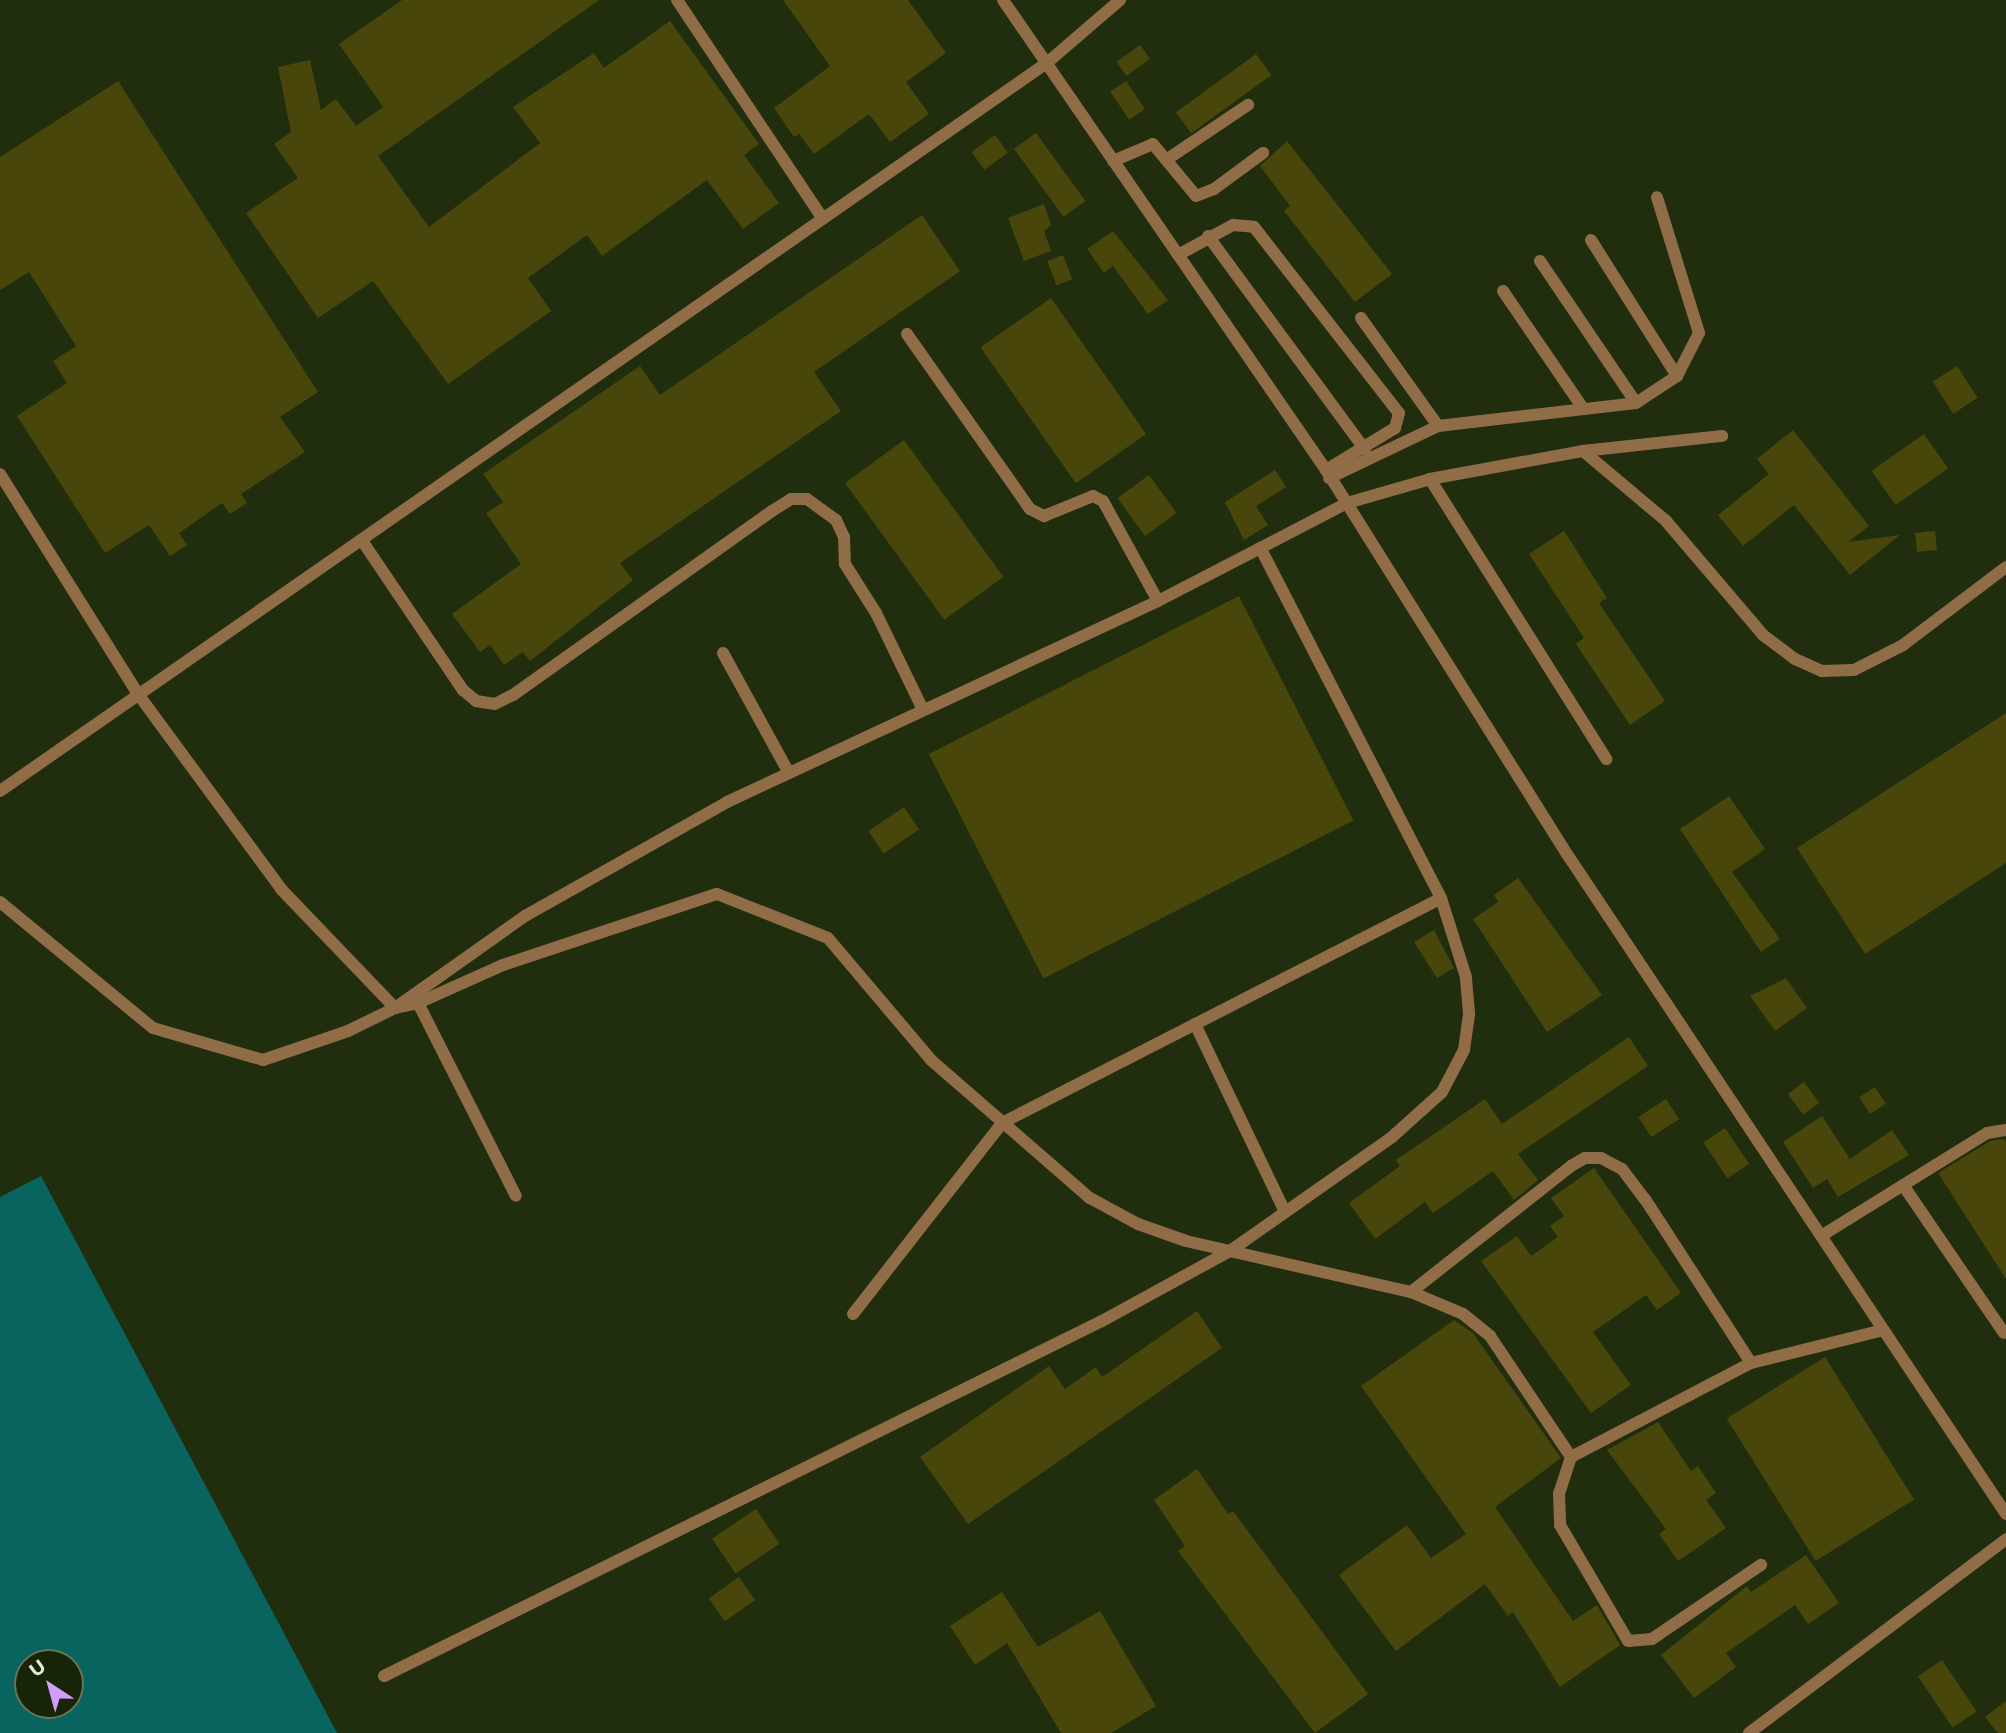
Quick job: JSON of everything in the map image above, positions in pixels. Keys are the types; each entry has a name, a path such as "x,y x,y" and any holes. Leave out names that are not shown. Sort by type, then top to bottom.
{"lane":[{"path":"677,0 822,219"},
{"path":"1003,0 1048,62 1347,503 1569,857 2006,1514"},
{"path":"0,791 363,542 1048,62 1120,0"},
{"path":"1166,160 1248,105"},
{"path":"1114,161 1153,144 1196,196 1214,189 1264,153"},
{"path":"1327,474 1438,426 1582,407 1636,403 1677,376 1699,333 1657,197"},
{"path":"1178,255 1208,236 1247,223 1260,231 1399,413 1395,428 1327,474"},
{"path":"1208,236 1365,450"},
{"path":"1591,240 1677,376"},
{"path":"1540,261 1636,403"},
{"path":"1503,291 1582,407"},
{"path":"1361,318 1438,426"},
{"path":"907,334 1030,509 1044,516 1093,496 1102,501 1158,601"},
{"path":"0,902 153,1028 263,1060 348,1031 395,1007 524,916 727,802 1158,601 1347,503 1430,479 1583,451 1721,436"},
{"path":"1583,451 1667,521 1763,635 1795,659 1822,671 1854,670 1903,645 1952,612 2006,566"},
{"path":"0,474 138,694 281,889 395,1007"},
{"path":"1430,479 1606,759"},
{"path":"363,542 463,690 476,701 495,704 513,695 772,511 791,499 807,499 836,520 844,537 845,564 876,613 923,710"},
{"path":"384,1676 1102,1321 1230,1251 1392,1137 1442,1093 1464,1050 1466,977 1441,898 1260,548"},
{"path":"723,653 789,773"},
{"path":"395,1007 418,1003 503,965 717,894 828,938 931,1060 1090,1198 1138,1224 1230,1251 1411,1292 1463,1314 1490,1336 1571,1457"},
{"path":"853,1314 1002,1123 1441,898"},
{"path":"418,1003 516,1196"},
{"path":"1195,1024 1285,1212"},
{"path":"1821,1236 1987,1133 2006,1130"},
{"path":"1411,1292 1571,1166 1586,1158 1601,1158 1622,1170 1644,1199 1751,1363"},
{"path":"1903,1185 2004,1333"},
{"path":"1761,1565 1652,1639 1628,1641 1560,1524 1559,1493 1571,1457 1751,1363 1883,1330"},
{"path":"1749,1733 2006,1539"}],"water":[{"path":"41,1176 337,1733 0,1733 0,1197"}],"building":[{"path":"402,0 599,0 378,156 429,227 540,143 513,107 594,53 604,68 670,21 759,144 744,155 779,203 743,229 707,180 602,256 587,235 528,278 551,311 448,384 373,281 318,318 246,213 298,178 274,144 291,132 278,67 310,60 321,110 336,99 356,126 383,107 339,44"},
{"path":"783,0 908,0 946,53 906,82 929,114 890,142 869,114 814,154 799,134 794,137 774,108 830,66"},
{"path":"1140,45 1150,59 1127,76 1117,62"},
{"path":"1256,54 1271,75 1191,133 1176,112"},
{"path":"118,81 318,392 280,417 305,452 241,494 247,503 230,514 222,503 179,533 187,545 170,556 149,525 105,553 17,416 67,383 53,361 76,346 29,272 0,290 0,157"},
{"path":"1126,81 1145,109 1129,120 1110,92"},
{"path":"1036,133 1085,201 1064,217 1014,149"},
{"path":"995,135 1008,153 984,170 972,152"},
{"path":"1287,141 1392,274 1355,302 1284,211 1290,206 1260,166"},
{"path":"1044,204 1051,225 1044,231 1051,251 1024,261 1008,218"},
{"path":"922,215 960,271 814,372 841,411 620,563 633,580 530,661 523,652 504,665 490,645 480,652 452,614 521,564 486,513 503,502 483,474 640,366 660,395"},
{"path":"1113,231 1168,300 1148,314 1113,266 1104,273 1087,249"},
{"path":"1063,255 1072,279 1056,285 1047,261"},
{"path":"1051,298 1146,434 1076,483 981,347"},
{"path":"1957,366 1978,398 1953,414 1933,382"},
{"path":"1793,430 1869,526 1848,542 1900,535 1850,575 1794,505 1743,546 1718,515 1769,474 1757,459"},
{"path":"1924,434 1948,468 1896,505 1872,471"},
{"path":"904,440 1003,577 944,620 845,483"},
{"path":"1275,470 1286,487 1256,506 1268,525 1244,540 1225,502"},
{"path":"1149,475 1177,513 1145,536 1117,498"},
{"path":"1564,531 1607,598 1599,603 1665,701 1630,725 1576,644 1584,638 1529,554"},
{"path":"1935,531 1937,550 1917,552 1915,533"},
{"path":"1239,596 1353,821 1043,979 929,754"},
{"path":"2006,713 2006,863 1865,954 1797,848"},
{"path":"1729,796 1765,849 1732,872 1780,939 1761,952 1680,829"},
{"path":"904,807 919,829 883,853 868,831"},
{"path":"1518,878 1602,995 1547,1032 1473,919 1498,902 1494,895"},
{"path":"1434,930 1454,968 1437,978 1414,942"},
{"path":"1786,978 1807,1008 1775,1031 1750,996"},
{"path":"1629,1037 1648,1066 1518,1154 1538,1180 1514,1200 1493,1171 1433,1213 1425,1202 1375,1239 1349,1203 1400,1166 1396,1160 1485,1099 1502,1124"},
{"path":"1804,1082 1819,1103 1803,1115 1788,1094"},
{"path":"1875,1087 1886,1104 1870,1114 1859,1097"},
{"path":"1666,1099 1679,1119 1651,1137 1638,1117"},
{"path":"1822,1116 1850,1159 1892,1130 1909,1155 1838,1197 1827,1179 1813,1188 1783,1142"},
{"path":"1725,1128 1749,1164 1727,1178 1703,1143"},
{"path":"2004,1139 2006,1279 1938,1173 1990,1141"},
{"path":"1594,1168 1681,1293 1657,1310 1646,1295 1593,1332 1631,1385 1591,1413 1481,1261 1517,1236 1531,1256 1558,1237 1550,1226 1564,1216 1551,1198"},
{"path":"1197,1311 1222,1348 968,1524 920,1457 1049,1366 1065,1389 1096,1367 1102,1377"},
{"path":"1454,1320 1473,1333 1561,1458 1495,1507 1573,1621 1597,1605 1620,1645 1560,1687 1513,1612 1508,1616 1485,1584 1396,1651 1339,1575 1407,1525 1431,1558 1466,1534 1361,1386"},
{"path":"1825,1357 1914,1499 1816,1561 1727,1418"},
{"path":"1658,1422 1691,1471 1698,1466 1716,1493 1706,1500 1726,1528 1678,1561 1659,1534 1666,1529 1607,1450"},
{"path":"1197,1469 1228,1514 1233,1511 1368,1694 1315,1733 1178,1551 1185,1546 1154,1500"},
{"path":"756,1509 779,1544 736,1573 712,1539"},
{"path":"1806,1555 1839,1603 1808,1624 1795,1605 1726,1653 1736,1667 1694,1698 1661,1655 1747,1586 1751,1592"},
{"path":"739,1577 755,1600 725,1621 709,1598"},
{"path":"1002,1592 1038,1647 1100,1611 1156,1706 1111,1733 1061,1733 1007,1643 975,1665 950,1626"},
{"path":"1942,1660 1977,1711 1953,1728 1918,1676"},
{"path":"2006,1701 2006,1733 1998,1733 1985,1717"}]}
